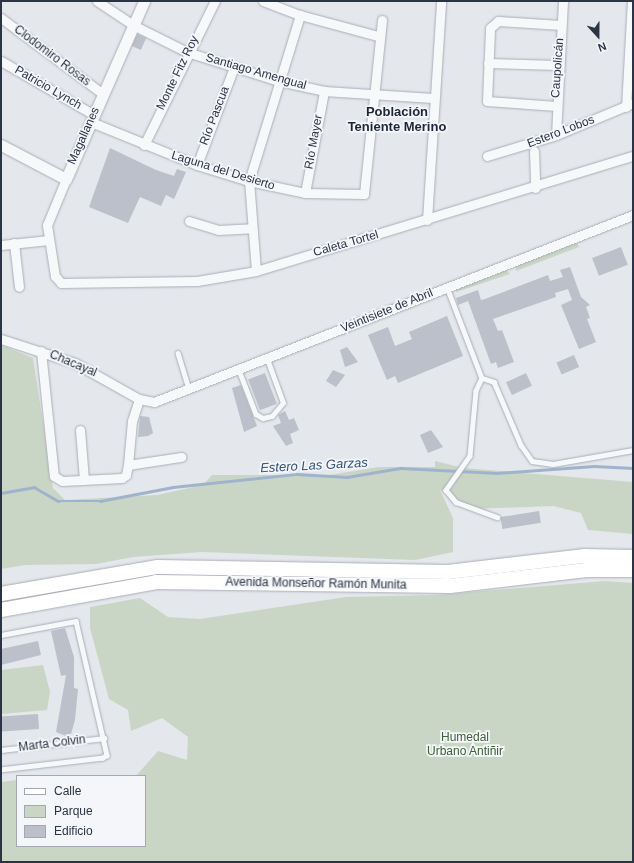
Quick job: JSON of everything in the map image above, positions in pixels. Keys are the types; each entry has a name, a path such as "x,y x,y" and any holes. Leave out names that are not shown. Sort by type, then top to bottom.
{"main road":[{"name":"Avenida Monseñor Ramón Munita","path":"1,594 143,568 183,566 448,572 585,556 633,557"},
{"name":"Avenida Monseñor Ramón Munita","path":"1,610 96,592 180,581 450,586 586,570 633,570"},
{"path":"92,578 96,592"}],"street":[{"name":"Santiago Amengual","path":"97,1 133,25 187,52 278,81 324,91 433,98"},
{"name":"Magallanes","path":"55,276 47,225 144,1"},
{"name":"Monte Fitz Roy","path":"144,145 187,52 215,1"},
{"path":"263,1 300,15 378,36"},
{"path":"426,220 433,98 441,1"},
{"name":"Caupolicán","path":"556,135 558,65 563,1"},
{"path":"629,105 632,1"},
{"path":"256,270 249,181 278,81 300,15"},
{"name":"Clodomiro Rosas","path":"1,18 103,94"},
{"path":"372,94 378,36 382,20"},
{"path":"556,106 487,101 488,63 492,23 561,26"},
{"name":"Patricio Lynch","path":"1,61 93,118"},
{"path":"488,63 558,65"},
{"name":"Río Pascua","path":"197,165 234,67"},
{"name":"Río Mayer","path":"305,193 324,91"},
{"name":"Laguna del Desierto","path":"93,118 144,145 197,165 249,181 305,193 361,195 366,191 372,94"},
{"name":"Estero Lobos","path":"487,156 556,135 629,105"},
{"path":"1,145 66,179"},
{"path":"534,151 535,188"},
{"name":"Caleta Tortel","path":"55,276 65,284 197,281 256,270 535,188 633,156"},
{"name":"Veintisiete de Abril","path":"139,399 154,402 189,389 633,215"},
{"path":"189,221 218,230 252,228"},
{"path":"1,245 49,240"},
{"path":"14,243 19,287"},
{"name":"Chacayal","path":"1,339 41,351 99,374 139,399"},
{"path":"41,351 54,476 62,481 122,478 126,475 132,421 139,399"},
{"path":"80,430 84,480"},
{"path":"128,465 181,457"}],"lane":[{"path":"447,288 482,378 476,391 470,456 446,490 456,502 497,517"},
{"path":"178,353 189,389"},
{"path":"239,370 256,414 263,418 272,416 283,403 267,359"},
{"path":"482,378 494,382 521,446 532,461 553,464 633,450"},
{"path":"1,635 74,619 104,738 105,758 1,770"},
{"name":"Marta Colvin","path":"1,750 104,738"}],"green space":[{"path":"576,240 579,247 516,271 516,264"},
{"path":"505,269 510,274 456,292 456,287"},
{"path":"1,345 33,358 53,488 65,500 157,495 203,485 212,475 329,475 379,467 435,467 435,461 463,468 633,482 633,534 588,530 581,513 553,506 470,509 440,490 453,518 453,552 415,560 202,552 133,557 96,564 25,565 1,569"},
{"name":"Humedal Urbano Antiñir","path":"605,581 633,583 633,862 1,862 1,782 16,780 16,847 146,847 146,775 137,775 158,751 187,760 188,737 162,718 131,731 128,710 109,699 90,628 90,607 140,598 168,617 200,619 346,597 435,595"},
{"path":"85,586 85,588 1,606 1,598"},
{"path":"43,665 50,692 47,710 1,714 1,670"}],"building":[{"path":"137,34 146,38 141,50 132,46"},
{"path":"110,148 156,170 174,176 177,169 186,172 174,199 166,195 161,206 140,197 128,223 89,207"},
{"path":"621,247 628,265 599,276 592,258"},
{"path":"570,267 581,297 590,305 586,307 590,318 587,319 596,342 579,349 561,305 572,300 568,289 555,293 556,297 493,319 498,331 502,330 514,362 498,368 496,362 491,364 468,301 458,305 456,298 478,290 481,300 485,299 548,275 550,281 563,277 560,270"},
{"path":"447,316 463,356 398,383 395,376 387,380 368,335 388,327 395,346 412,339 409,332"},
{"path":"347,347 358,362 345,367 340,350"},
{"path":"574,355 579,367 562,374 557,362"},
{"path":"333,370 345,375 336,387 326,381"},
{"path":"265,373 277,404 260,410 248,379"},
{"path":"526,373 532,386 512,395 506,382"},
{"path":"241,385 257,426 244,432 232,388"},
{"path":"285,411 289,420 294,418 299,430 290,434 293,443 286,446 273,426 281,423 278,415"},
{"path":"140,416 149,417 153,433 148,436 138,437"},
{"path":"431,430 443,447 428,453 420,435"},
{"path":"539,511 541,523 502,529 500,517"},
{"path":"65,628 74,657 74,688 78,689 75,720 71,734 66,736 56,732 66,675 61,676 51,631"},
{"path":"38,641 41,655 1,665 1,649"},
{"path":"38,714 39,729 2,732 1,717"}],"waterway":[{"name":"Estero Las Garzas","path":"1,493 34,487 58,501 100,501 173,487 297,474 347,477 401,468 497,473 594,466 633,468"}],"district":[{"name":"Población Teniente Merino","path":"397,120"}]}
